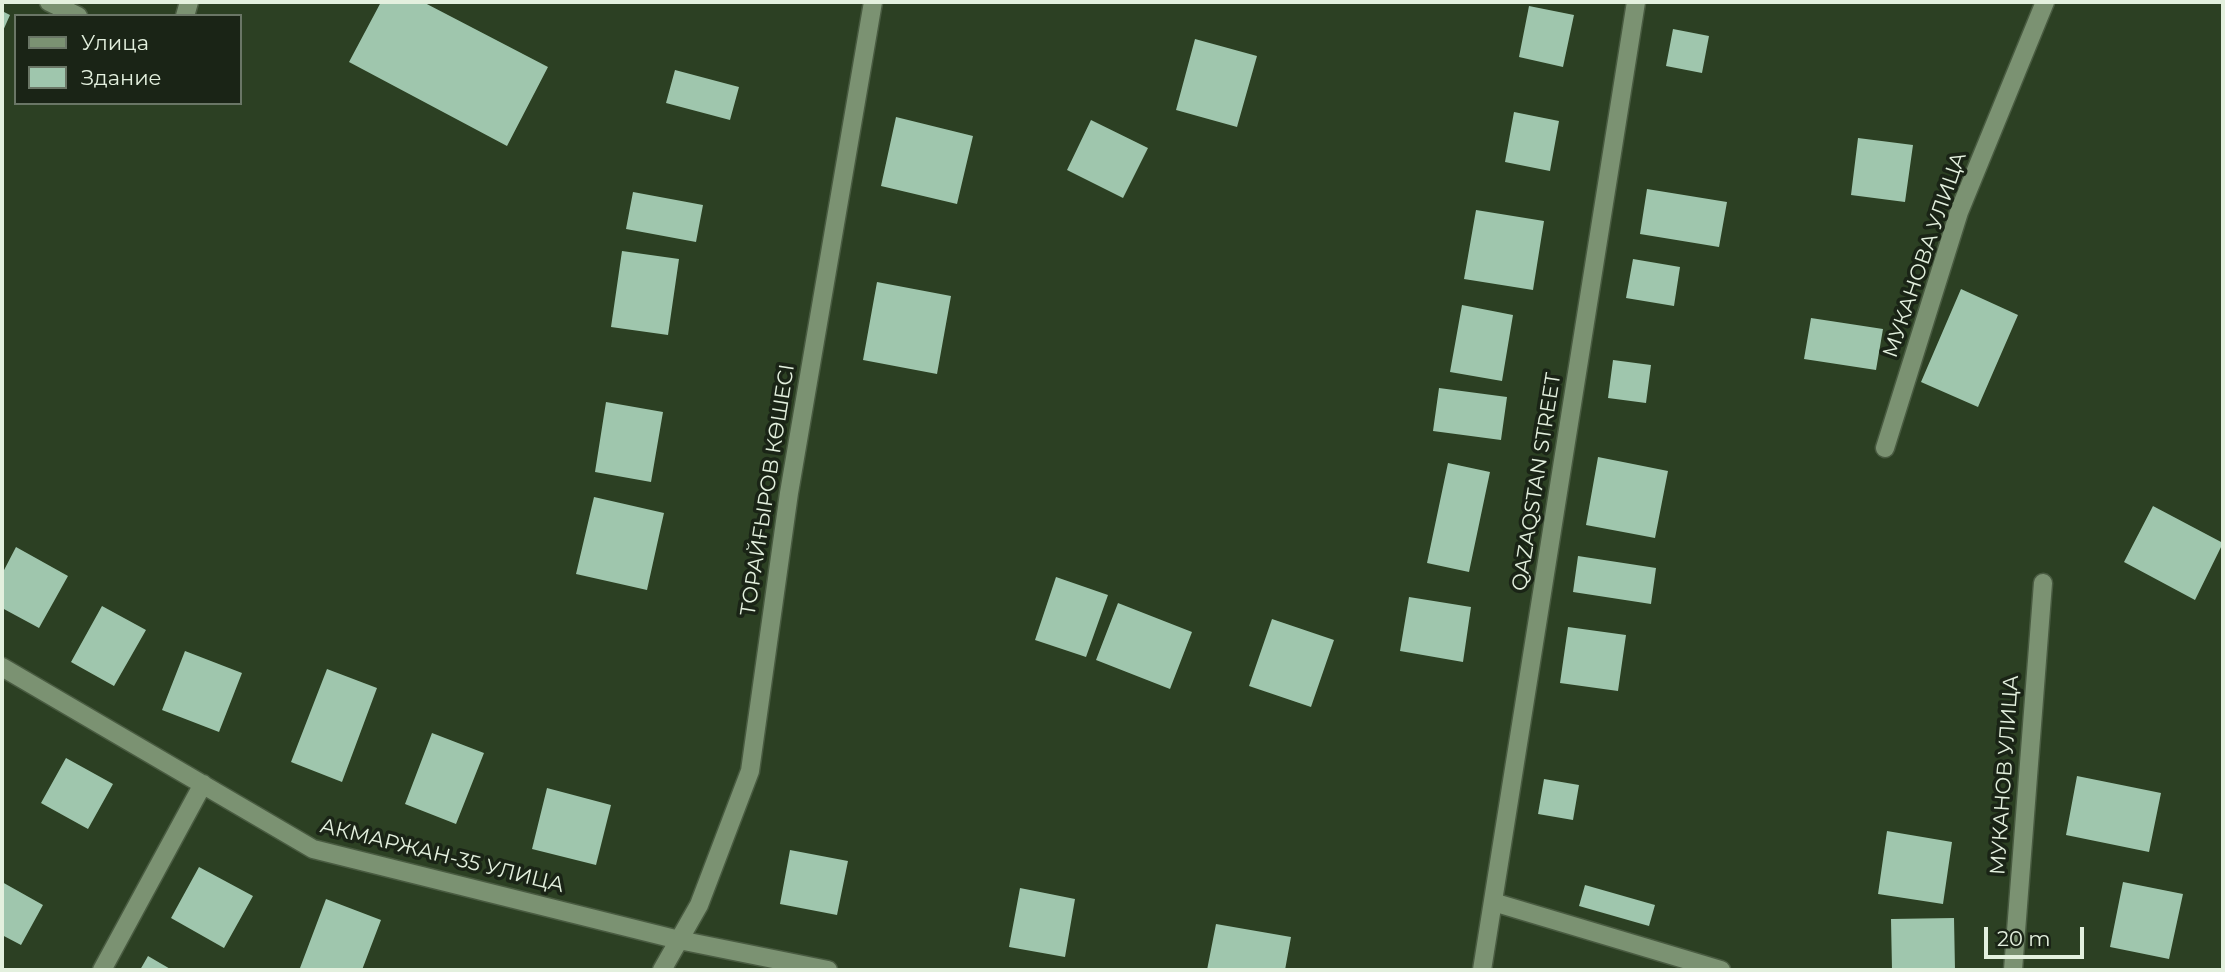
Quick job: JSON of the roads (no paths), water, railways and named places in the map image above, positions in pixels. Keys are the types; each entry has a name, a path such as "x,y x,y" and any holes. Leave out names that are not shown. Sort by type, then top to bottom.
{"street":[{"path":"49,2 74,14"},
{"name":"ТОРАЙҒЫРОВ КӨШЕСІ","path":"662,970 699,905 750,771 789,493 873,2"},
{"name":"QAZAQSTAN STREET","path":"1482,970 1636,2"},
{"name":"МУКАНОВА УЛИЦА","path":"1885,448 1959,212 2045,2"},
{"name":"МУКАНОВ УЛИЦА","path":"2013,970 2043,583"},
{"name":"АКМАРЖАН-35 УЛИЦА","path":"2,667 313,849 679,940 828,970"},
{"path":"102,970 203,784"},
{"path":"1493,902 1721,970"}]}
